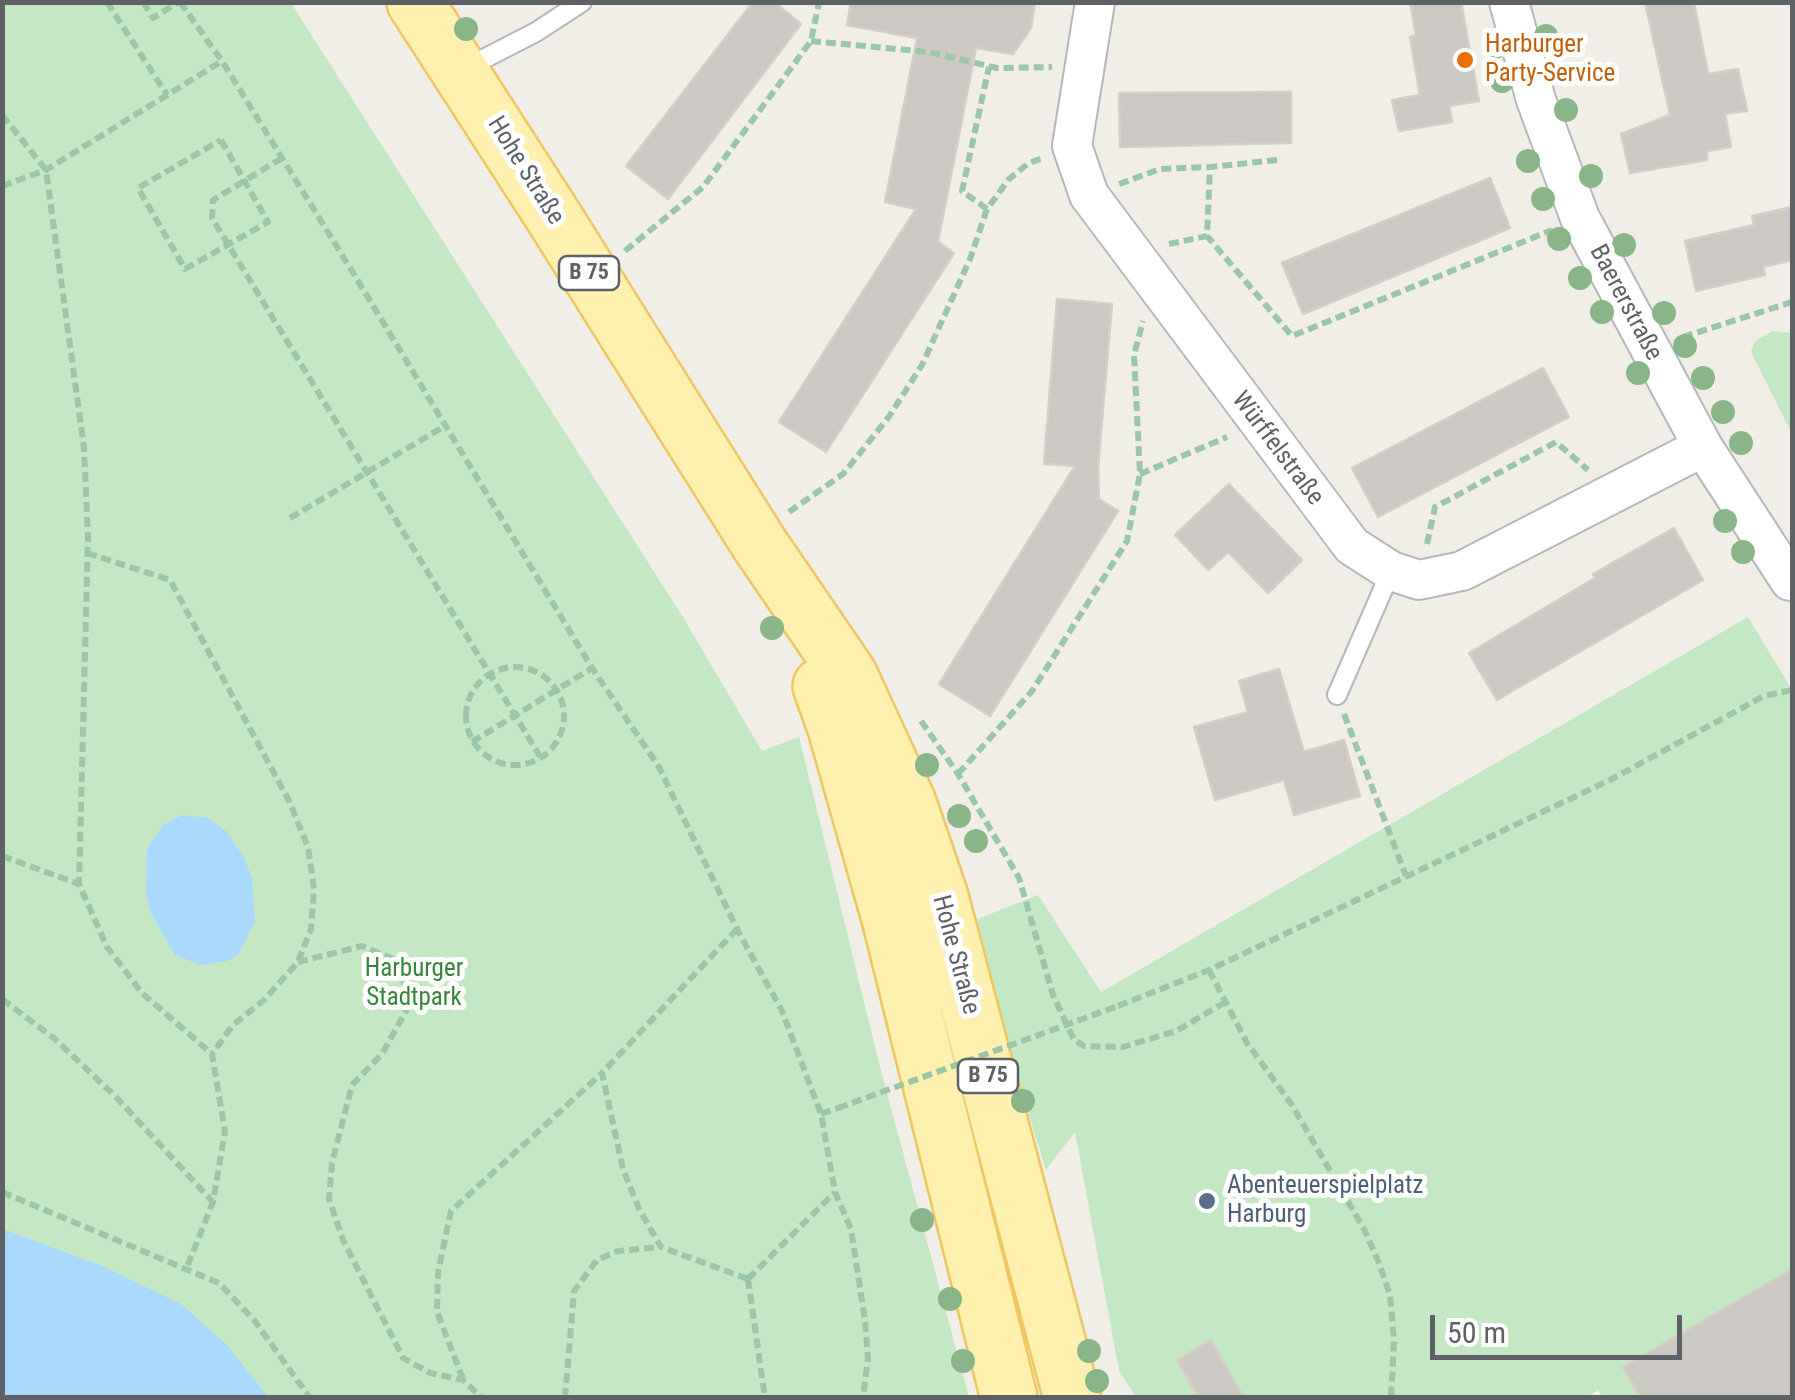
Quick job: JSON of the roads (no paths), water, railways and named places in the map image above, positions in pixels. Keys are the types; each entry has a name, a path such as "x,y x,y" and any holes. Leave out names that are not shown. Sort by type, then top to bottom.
{"main road":[{"name":"Hohe Straße","path":"414,2 775,528 848,675 908,803 940,896 1072,1398"},
{"name":"Hohe Straße","path":"775,528 808,652 836,728 891,922 1009,1398"}],"street":[{"name":"Würffelstraße","path":"1095,2 1072,146 1089,195 1352,546 1405,575"},
{"name":"Baererstraße","path":"1510,2 1536,100 1580,218 1703,447 1790,581"},
{"path":"1405,575 1462,571 1703,447"}],"lane":[{"path":"461,71 536,32 582,2"},
{"path":"1337,695 1405,575"}],"water":[{"path":"182,815 208,818 226,831 252,877 255,921 238,955 227,961 201,965 175,955 151,913 146,895 147,849 163,825"},
{"path":"2,1229 100,1265 181,1304 227,1345 268,1397 3,1397"}],"place":[{"name":"Harburger Party-Service","path":"1465,60"},
{"name":"Abenteuerspielplatz Harburg","path":"1207,1201"}],"park label":[{"name":"Harburger Stadtpark","path":"414,984"}]}
